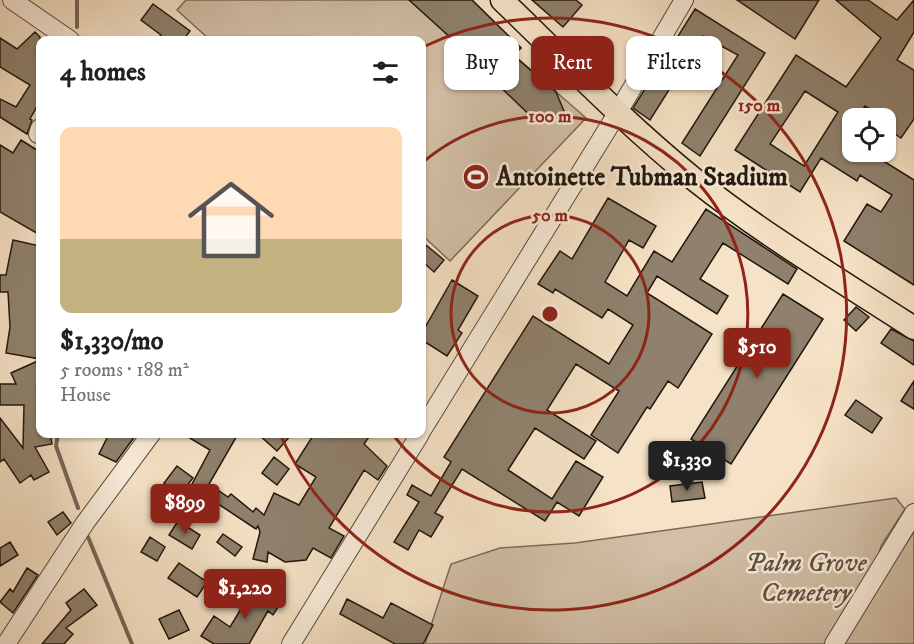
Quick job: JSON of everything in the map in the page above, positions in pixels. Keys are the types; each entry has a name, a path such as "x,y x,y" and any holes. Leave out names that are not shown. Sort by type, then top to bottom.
{"main road":[{"path":"502,0 618,112 694,179 728,205 914,328"}],"street":[{"path":"12,0 64,36"},
{"path":"426,424 618,112 684,0"},
{"path":"6,644 85,523 147,438"},
{"path":"291,644 417,438"},
{"path":"834,644 914,513"}],"green space":[{"name":"Antoinette Tubman Stadium","path":"186,0 472,0 509,36 444,36 444,90 519,90 519,59 531,70 531,90 554,90 586,118 450,261 426,239 426,36 206,36 177,10"},
{"name":"Palm Grove Cemetery","path":"896,498 905,509 881,546 873,577 880,582 914,532 914,644 425,644 451,564 500,548 575,543"}],"building":[{"path":"409,0 472,0 509,36 449,36"},
{"path":"532,0 576,0 582,5 563,27"},
{"path":"737,0 819,0 795,39"},
{"path":"836,0 868,0 897,20 914,0 914,32 897,60 914,70 914,119 901,138 896,135 896,108 865,106 864,108 842,108 842,162 885,162 914,180 914,285 844,241 867,204 881,212 892,195 860,175 857,181 821,158 800,192 735,150 796,55 846,87 881,38","holes":["805,91 838,112 804,166 770,144"]},
{"path":"153,4 190,31 186,36 160,36 141,20"},
{"path":"695,9 765,53 700,156 682,143 716,90 722,90 722,80 738,55 722,46 722,36 678,36"},
{"path":"35,32 39,36 36,36 36,108 30,119 32,120 27,134 0,117 0,99 16,107 30,85 0,67 0,38 17,49"},
{"path":"519,60 531,70 531,90 554,90 564,111 538,123 503,90 519,90"},
{"path":"644,90 669,90 650,120 633,108"},
{"path":"21,140 36,149 36,233 0,212 0,145 13,153"},
{"path":"608,198 656,226 643,248 629,240 605,282 627,296 654,251 672,262 706,209 797,269 788,284 723,243 700,279 728,296 717,314 657,276 647,293 712,334 678,388 668,381 650,409 647,407 618,453 591,435 619,391 576,364 547,410 596,441 584,459 535,428 508,470 552,499 576,461 603,477 579,516 557,502 545,521 462,469 435,513 443,517 431,537 419,530 408,550 394,542 419,502 407,495 412,485 431,496 451,462 444,457 533,316 609,364 633,325 608,309 602,318 555,289 553,293 538,284 560,251 572,259"},
{"path":"13,240 36,245 36,358 6,353 10,327 8,292 0,292 0,275 6,275"},
{"path":"426,245 444,260 434,272 426,265"},
{"path":"452,280 478,296 458,330 462,333 447,356 426,343 426,326"},
{"path":"783,294 823,319 731,464 691,439"},
{"path":"856,307 869,317 856,331 844,320"},
{"path":"891,329 914,341 914,365 881,343"},
{"path":"36,362 36,438 51,438 52,444 35,447 49,472 34,480 31,475 20,483 4,459 0,462 0,418 23,448 24,405 0,405 0,384 16,384 11,373"},
{"path":"914,381 914,409 901,401"},
{"path":"856,400 882,418 872,433 845,415"},
{"path":"107,438 134,438 116,462 99,454"},
{"path":"190,438 236,438 209,484 228,497 231,494 253,512 256,508 264,515 274,493 299,505 316,477 295,464 311,438 368,438 364,444 387,466 378,480 364,470 329,528 344,536 331,558 313,548 306,560 285,562 268,552 267,562 253,559 260,532 258,526 256,529 191,486 210,450"},
{"path":"262,438 288,438 277,451"},
{"path":"274,457 289,469 277,485 262,473"},
{"path":"177,466 193,478 180,495 164,483"},
{"path":"702,482 705,498 672,502 670,486"},
{"path":"63,512 71,523 57,535 48,522"},
{"path":"178,521 200,535 192,549 169,535"},
{"path":"223,534 242,547 235,556 217,542"},
{"path":"150,537 165,547 157,561 141,552"},
{"path":"10,542 18,555 0,566 0,548"},
{"path":"179,563 207,582 197,597 168,578"},
{"path":"27,568 38,575 13,613 0,602 10,589 13,592"},
{"path":"264,583 285,596 273,615 268,611 249,644 214,644 201,636 214,616 230,627 244,604 248,607"},
{"path":"84,589 97,605 66,628 73,634 64,644 42,644 71,610 66,603"},
{"path":"347,599 383,618 391,603 433,625 423,644 395,644 340,614"},
{"path":"179,610 189,630 169,639 159,619"}],"waterway":[{"path":"77,0 77,27"},
{"path":"57,438 56,446 78,508"},
{"path":"88,537 132,644"}],"place":[{"name":"Antoinette Tubman Stadium","path":"476,177"}]}
